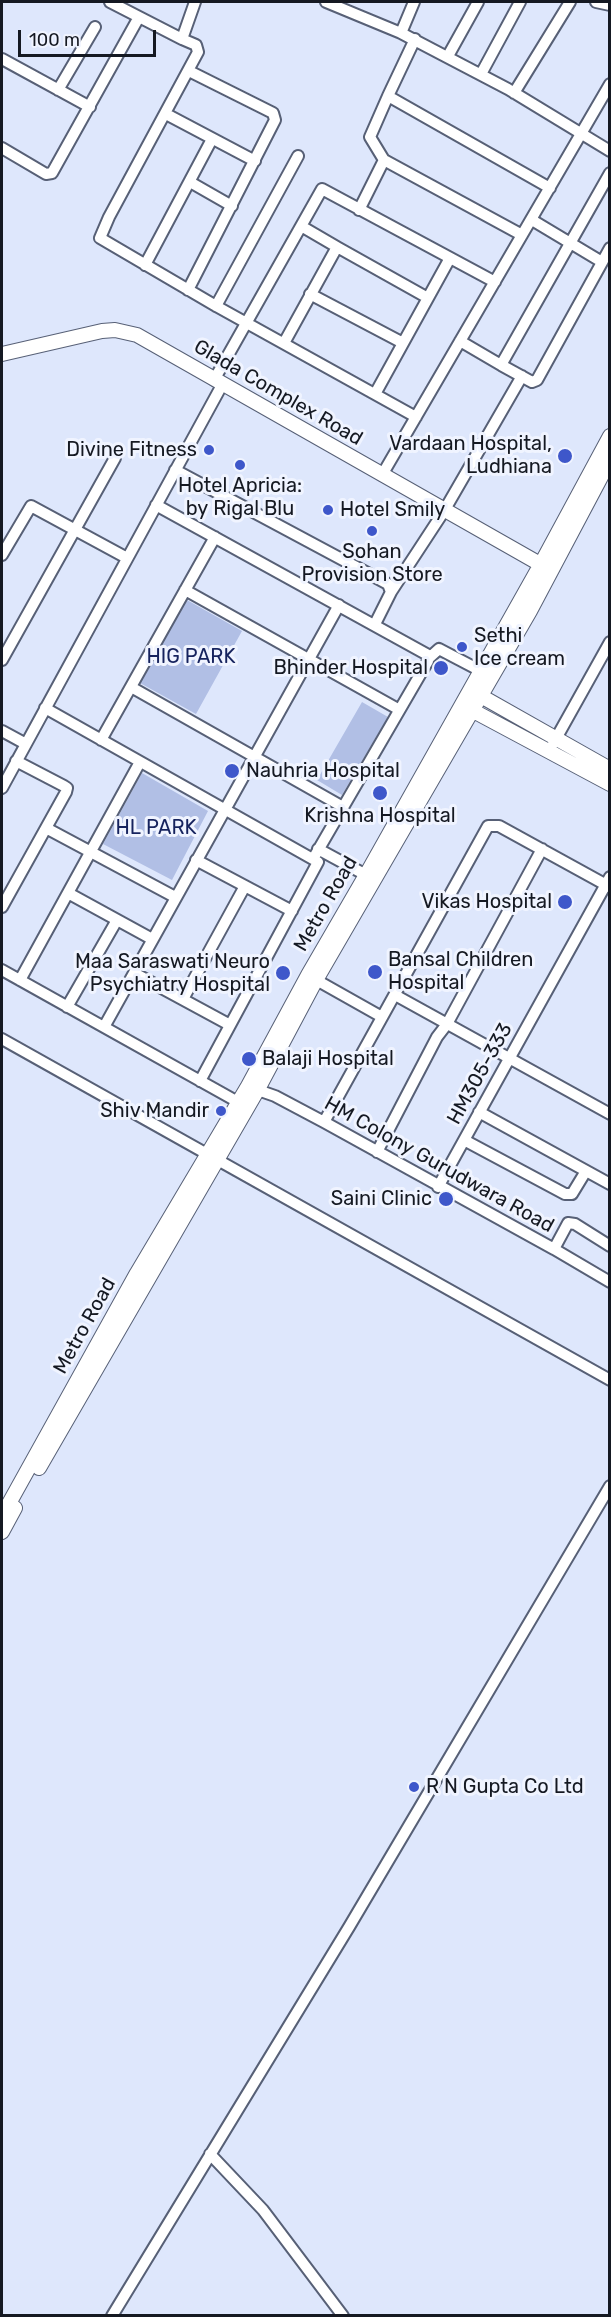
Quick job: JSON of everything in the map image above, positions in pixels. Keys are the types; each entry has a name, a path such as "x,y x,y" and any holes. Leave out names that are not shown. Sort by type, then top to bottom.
{"street":[{"path":"110,2 198,48 189,71 100,236 188,290 416,417"},
{"path":"182,39 195,2"},
{"path":"326,2 415,39 448,56 609,151"},
{"path":"401,33 414,2"},
{"path":"448,56 478,2"},
{"path":"481,74 520,2"},
{"path":"514,93 570,2"},
{"path":"596,2 609,5"},
{"path":"2,147 46,174 52,173 140,17"},
{"path":"58,90 95,27"},
{"path":"415,39 370,137 384,160 522,235"},
{"path":"2,59 90,107"},
{"path":"188,290 275,120 275,115 189,71"},
{"path":"382,475 609,84"},
{"path":"388,96 550,188"},
{"path":"166,114 255,161"},
{"path":"145,265 212,139"},
{"path":"216,306 298,156"},
{"path":"359,210 384,160"},
{"path":"501,365 609,173"},
{"path":"190,182 232,206"},
{"path":"2,788 175,470 246,322 322,189 495,282"},
{"path":"532,220 602,262"},
{"path":"301,226 428,298"},
{"path":"284,343 337,247"},
{"path":"460,341 532,382 537,380 609,248"},
{"path":"375,394 450,258"},
{"path":"310,294 403,344"},
{"name":"Glada Complex Road","path":"2,354 102,331 115,330 137,335 547,568"},
{"path":"375,624 391,592 444,511 522,376"},
{"name":"Metro Road","path":"475,693 481,671 547,568 609,435"},
{"path":"2,660 115,458"},
{"name":"Metro Road","path":"312,978 609,460"},
{"path":"175,470 388,584 391,592"},
{"path":"156,505 375,624 425,653 429,658"},
{"path":"2,555 31,506 127,558"},
{"path":"101,740 215,537"},
{"path":"185,590 398,709"},
{"path":"104,1027 339,605"},
{"path":"552,746 609,645"},
{"path":"200,1081 318,862 316,854 429,658 439,649 481,671"},
{"path":"131,687 343,807"},
{"path":"475,693 609,784"},
{"path":"467,707 609,769"},
{"name":"Metro Road","path":"2,1515 252,1088 366,875 467,707"},
{"path":"45,708 224,809 316,854 366,875"},
{"path":"2,731 26,744"},
{"path":"2,906 67,788 16,761"},
{"path":"20,980 140,762"},
{"path":"324,1122 488,826 499,826 608,883"},
{"path":"46,828 175,897"},
{"path":"376,1152 542,849"},
{"path":"196,860 292,911"},
{"name":"HM305-333","path":"438,1187 608,883"},
{"path":"183,999 245,886"},
{"path":"68,893 152,939"},
{"path":"67,1007 117,920"},
{"path":"2,970 238,1102"},
{"path":"134,973 230,1025"},
{"path":"312,978 382,1017"},
{"path":"395,995 609,1114"},
{"path":"2,1039 213,1155 609,1380"},
{"name":"Metro Road","path":"2,1532 213,1155 238,1102 252,1088"},
{"name":"HM Colony Gurudwara Road","path":"252,1088 275,1096 324,1122 438,1187 555,1249 609,1282"},
{"path":"479,1113 609,1184"},
{"path":"464,1140 565,1194 572,1194 586,1171"},
{"path":"555,1249 568,1223 575,1224 609,1246"},
{"path":"112,2316 349,1927 609,1486"},
{"path":"210,2154 263,2210 343,2316"}],"green space":[{"name":"HIG PARK","path":"187,600 242,631 196,714 140,683"},
{"path":"362,702 388,717 342,795 317,780"},
{"name":"HL PARK","path":"142,773 208,811 172,880 103,844"}],"place":[{"name":"Divine Fitness","path":"209,450"},
{"name":"Vardaan Hospital, Ludhiana","path":"565,456"},
{"name":"Hotel Apricia: by Rigal Blu","path":"240,465"},
{"name":"Hotel Smily","path":"328,510"},
{"name":"Sohan Provision Store","path":"372,531"},
{"name":"Sethi Ice cream","path":"462,647"},
{"name":"Bhinder Hospital","path":"441,668"},
{"name":"Nauhria Hospital","path":"232,771"},
{"name":"Krishna Hospital","path":"380,793"},
{"name":"Vikas Hospital","path":"565,902"},
{"name":"Bansal Children Hospital","path":"375,972"},
{"name":"Maa Saraswati Neuro Psychiatry Hospital","path":"283,973"},
{"name":"Balaji Hospital","path":"249,1059"},
{"name":"Shiv Mandir","path":"221,1111"},
{"name":"Saini Clinic","path":"446,1199"},
{"name":"R N Gupta Co Ltd","path":"414,1787"}]}
